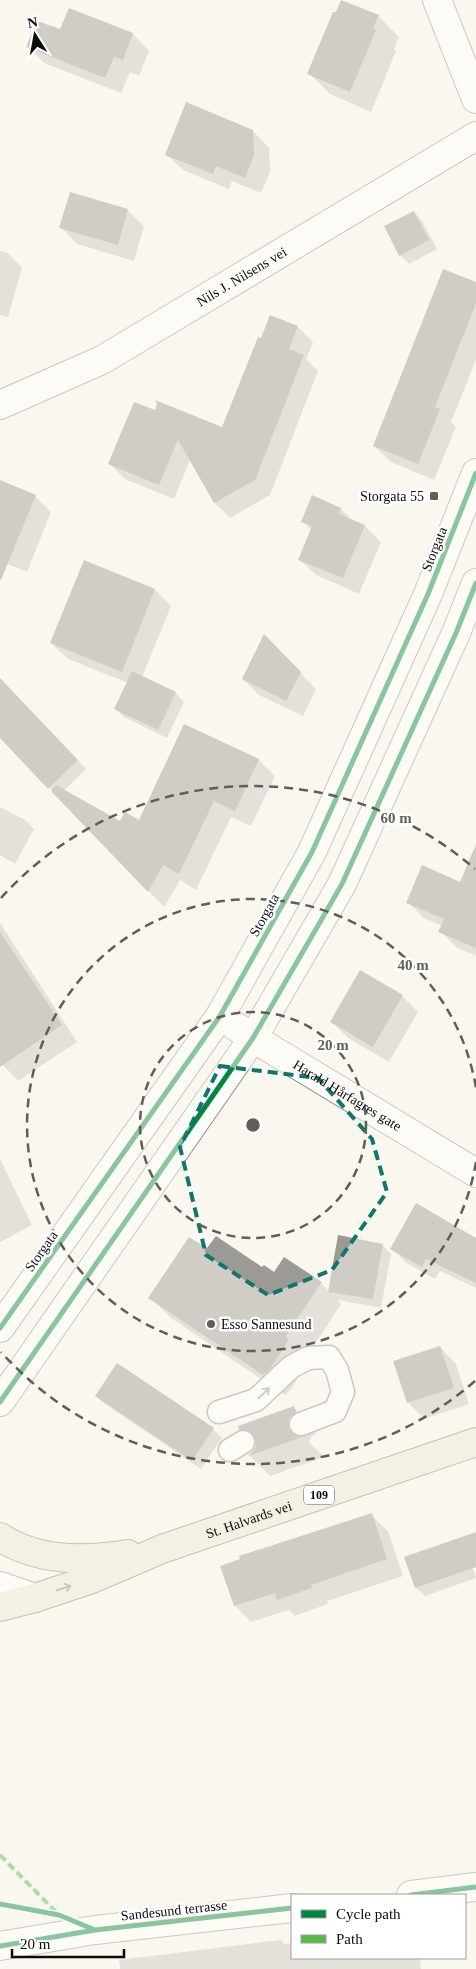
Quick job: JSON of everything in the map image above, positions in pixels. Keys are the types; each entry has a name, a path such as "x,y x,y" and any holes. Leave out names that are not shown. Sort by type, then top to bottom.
{"main road":[{"name":"St. Halvards vei","path":"0,1607 36,1598 92,1579 162,1549 476,1442"},
{"name":"St. Halvards vei","path":"0,1537 28,1552 61,1558 99,1558 162,1549"}],"street":[{"path":"437,0 476,98"},
{"name":"Nils J. Nilsens vei","path":"0,405 102,360 476,136"},
{"name":"Storgata","path":"0,1328 220,1016 312,852 428,594 476,473"},
{"path":"0,1402 253,1038 342,884 456,633 476,583"},
{"name":"Harald Hårfagres gate","path":"220,1016 253,1038 476,1172"},
{"path":"0,1586 36,1598"},
{"path":"419,1894 476,1887"},
{"name":"Sandesund terrasse","path":"0,1946 95,1930 291,1908"}],"lane":[{"path":"220,1412 256,1400 291,1367 308,1358 329,1357 337,1370 343,1392 336,1411 300,1424"}],"highlighted area":[{"path":"220,1066 318,1078 372,1139 387,1192 332,1270 268,1295 206,1255 180,1147"}],"building":[{"path":"341,0 379,15 373,28 376,30 350,92 307,74 333,12 336,12"},
{"path":"69,8 133,33 123,60 114,57 105,78 26,47 37,21 60,29"},
{"path":"186,102 253,130 254,155 245,178 216,166 213,174 165,155"},
{"path":"70,192 128,209 118,245 59,228"},
{"path":"414,211 429,240 399,256 384,226"},
{"path":"443,269 476,282 476,303 435,407 440,409 418,464 373,446"},
{"path":"270,315 298,326 289,349 304,355 255,480 214,503 178,440 159,485 108,464 134,402 155,410 157,404 155,400 222,427 258,337 261,338"},
{"path":"0,480 36,495 1,580 0,580"},
{"path":"312,495 341,508 339,514 365,525 343,578 298,560 312,526 301,522"},
{"path":"84,560 155,589 122,672 50,643"},
{"path":"264,634 301,672 286,701 242,679"},
{"path":"132,671 176,692 158,730 114,709"},
{"path":"0,678 78,760 48,789 0,738"},
{"path":"184,724 259,759 235,811 214,801 179,874 163,865 148,892 51,791 56,785 120,821 125,812 139,820"},
{"path":"476,844 476,948 438,932 444,919 406,903 422,865 460,882"},
{"path":"0,932 62,1025 0,1067"},
{"path":"360,970 403,995 373,1047 330,1022"},
{"path":"416,1203 476,1238 476,1283 426,1259 422,1267 390,1249"},
{"path":"338,1235 383,1244 373,1299 328,1292"},
{"path":"216,1236 262,1267 264,1265 274,1272 284,1257 322,1282 285,1337 289,1339 270,1369 263,1375 148,1298 189,1237 207,1248"},
{"path":"440,1346 454,1388 407,1403 393,1361"},
{"path":"117,1363 214,1428 192,1461 95,1396"},
{"path":"294,1406 296,1412 288,1421 289,1428 298,1437 305,1436 248,1456 255,1448 254,1436 249,1430 239,1430 238,1426"},
{"path":"372,1513 387,1559 311,1585 312,1588 277,1600 275,1593 234,1606 220,1566 240,1559 239,1556"},
{"path":"476,1532 476,1567 415,1588 404,1557"}],"marked path":[{"path":"0,1855 58,1914"}],"cycle path":[{"path":"0,1328 220,1016 312,852 428,594 476,473"},
{"path":"0,1402 253,1038 342,884 456,633 476,583"},
{"path":"419,1894 476,1887"},
{"path":"0,1904 59,1915 95,1930"},
{"path":"0,1946 95,1930 291,1908"}],"place":[{"name":"Storgata 55","path":"434,496"},
{"name":"Esso Sannesund","path":"211,1324"}]}
